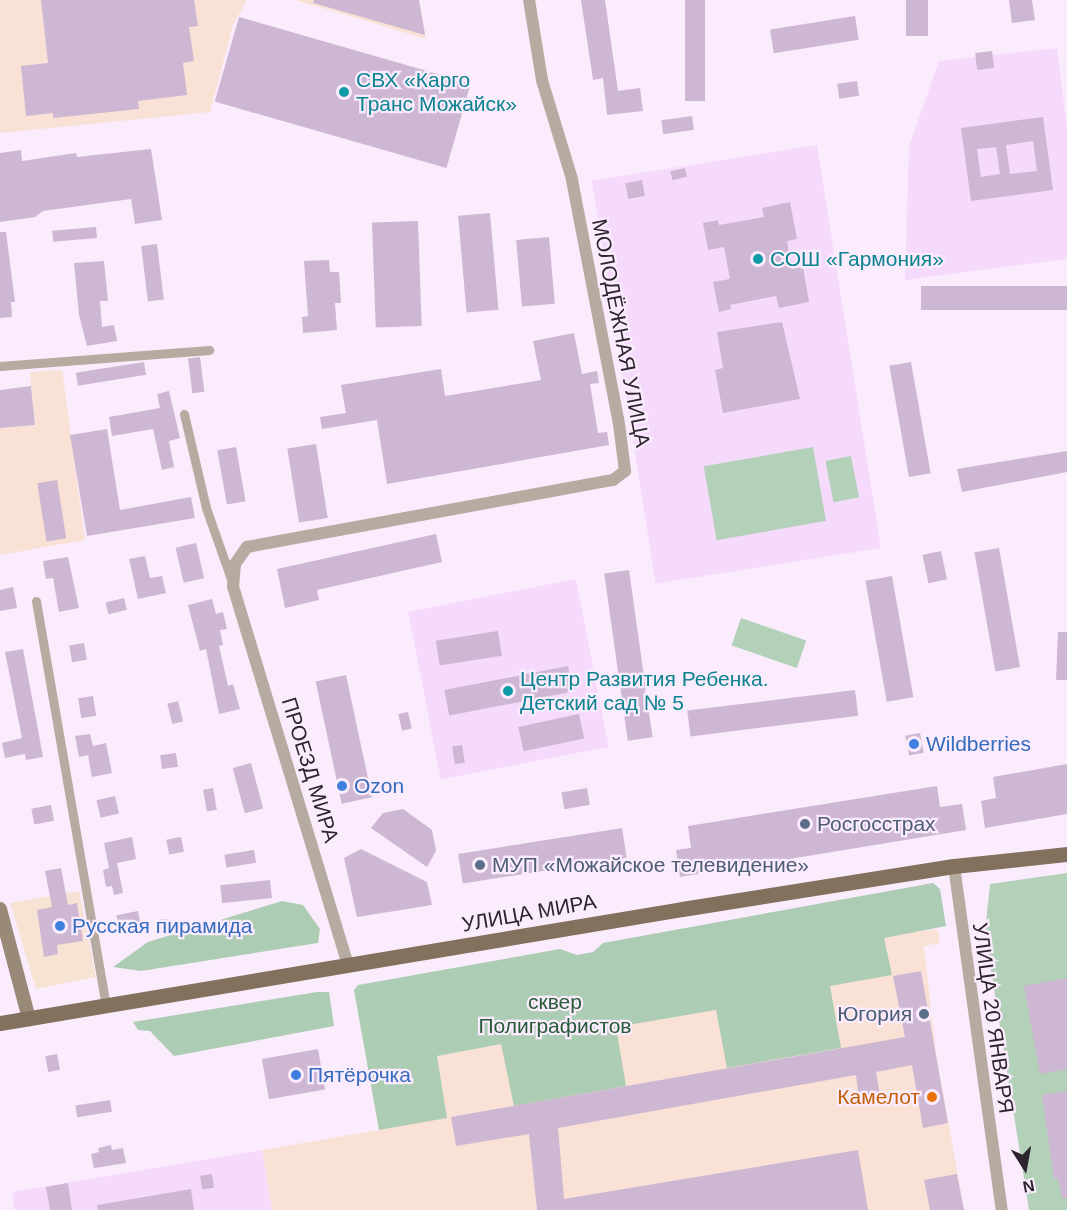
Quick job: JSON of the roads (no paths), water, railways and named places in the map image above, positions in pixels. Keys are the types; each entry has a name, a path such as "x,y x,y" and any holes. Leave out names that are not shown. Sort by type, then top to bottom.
{"main road":[{"name":"УЛИЦА МИРА","path":"0,1023 954,866 1067,854"},
{"path":"0,909 29,1019"}],"street":[{"name":"МОЛОДЁЖНАЯ УЛИЦА","path":"247,547 613,480 625,471 619,424 572,179 542,80 529,0"},
{"path":"0,366 209,350"},
{"name":"ПРОЕЗД МИРА","path":"184,414 206,508 233,587 348,965"},
{"name":"ПРОЕЗД МИРА","path":"233,587 235,564 247,547"},
{"path":"36,601 106,1006"},
{"name":"УЛИЦА 20 ЯНВАРЯ","path":"954,866 1002,1210"}],"place":[{"name":"СВХ «Карго Транс Можайск»","path":"344,92"},
{"name":"СОШ «Гармония»","path":"758,259"},
{"name":"Центр Развития Ребенка. Детский сад № 5","path":"508,691"},
{"name":"Wildberries","path":"914,744"},
{"name":"Ozon","path":"342,786"},
{"name":"Росгосстрах","path":"805,824"},
{"name":"МУП «Можайское телевидение»","path":"480,865"},
{"name":"Русская пирамида","path":"60,926"},
{"name":"Югория","path":"924,1014"},
{"name":"Пятёрочка","path":"296,1075"},
{"name":"Камелот","path":"932,1097"}],"park label":[{"name":"сквер Полиграфистов","path":"555,1014"}]}
